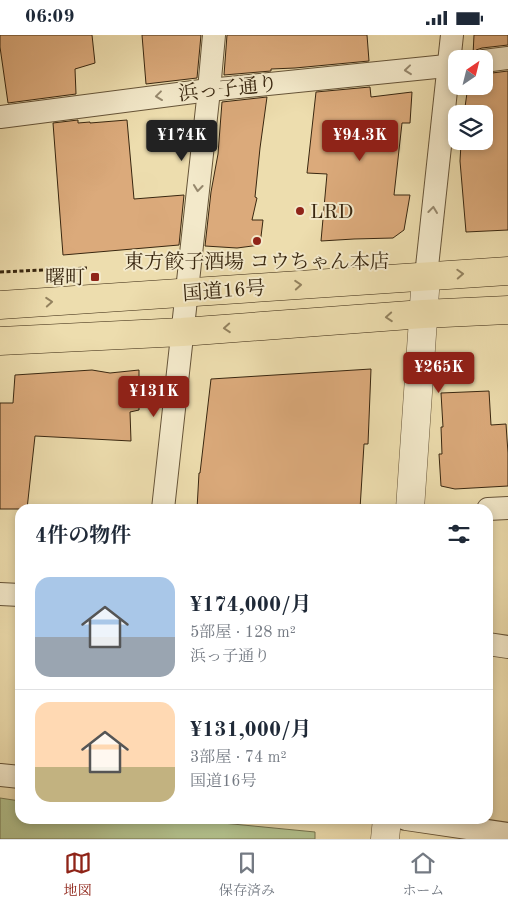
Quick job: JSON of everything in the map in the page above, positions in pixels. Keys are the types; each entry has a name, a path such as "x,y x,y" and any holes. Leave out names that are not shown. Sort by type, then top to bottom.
{"highway":[{"name":"国道16号","path":"0,305 508,271"},
{"name":"国道16号","path":"0,341 182,332 423,314 508,310"}],"street":[{"path":"163,504 214,35"},
{"path":"452,35 452,50"},
{"path":"493,60 508,59"},
{"name":"浜っ子通り","path":"0,117 209,90 448,66"},
{"path":"410,504 426,276 449,95"},
{"path":"493,509 508,508"},
{"path":"0,594 15,595"},
{"path":"493,645 508,647"},
{"path":"0,775 15,776"},
{"path":"385,839 386,824"},
{"path":"440,824 508,834"}],"green space":[{"path":"0,798 15,800 15,824 233,824 315,832 315,839 0,839"}],"building":[{"path":"0,35 92,35 95,63 75,69 76,94 8,103"},
{"path":"142,35 201,35 197,78 146,84"},
{"path":"227,35 367,35 369,61 224,75"},
{"path":"474,35 508,35 508,45 473,50"},
{"path":"508,71 508,230 466,232 461,150 493,150 493,105 465,105 467,95 493,95 493,73"},
{"path":"370,87 371,97 412,92 410,123 402,123 394,195 410,195 404,230 393,238 321,241 327,174 307,173 316,92"},
{"path":"267,97 255,197 257,198 252,220 263,220 260,245 237,248 205,246 211,192 218,154 222,102"},
{"path":"78,120 78,123 90,123 127,120 134,199 184,195 179,245 63,255 53,123"},
{"path":"371,369 368,444 364,444 360,504 197,504 199,473 211,379"},
{"path":"92,370 110,373 139,370 139,410 130,412 131,441 35,436 28,504 15,504 15,509 0,509 0,403 13,403 15,375"},
{"path":"489,391 491,425 506,424 508,486 455,489 441,486 439,454 442,454 441,427 443,427 441,393"}],"place":[{"name":"LRD","path":"300,211"},
{"name":"東方餃子酒場 コウちゃん本店","path":"257,241"},
{"name":"曙町","path":"95,277"}]}
